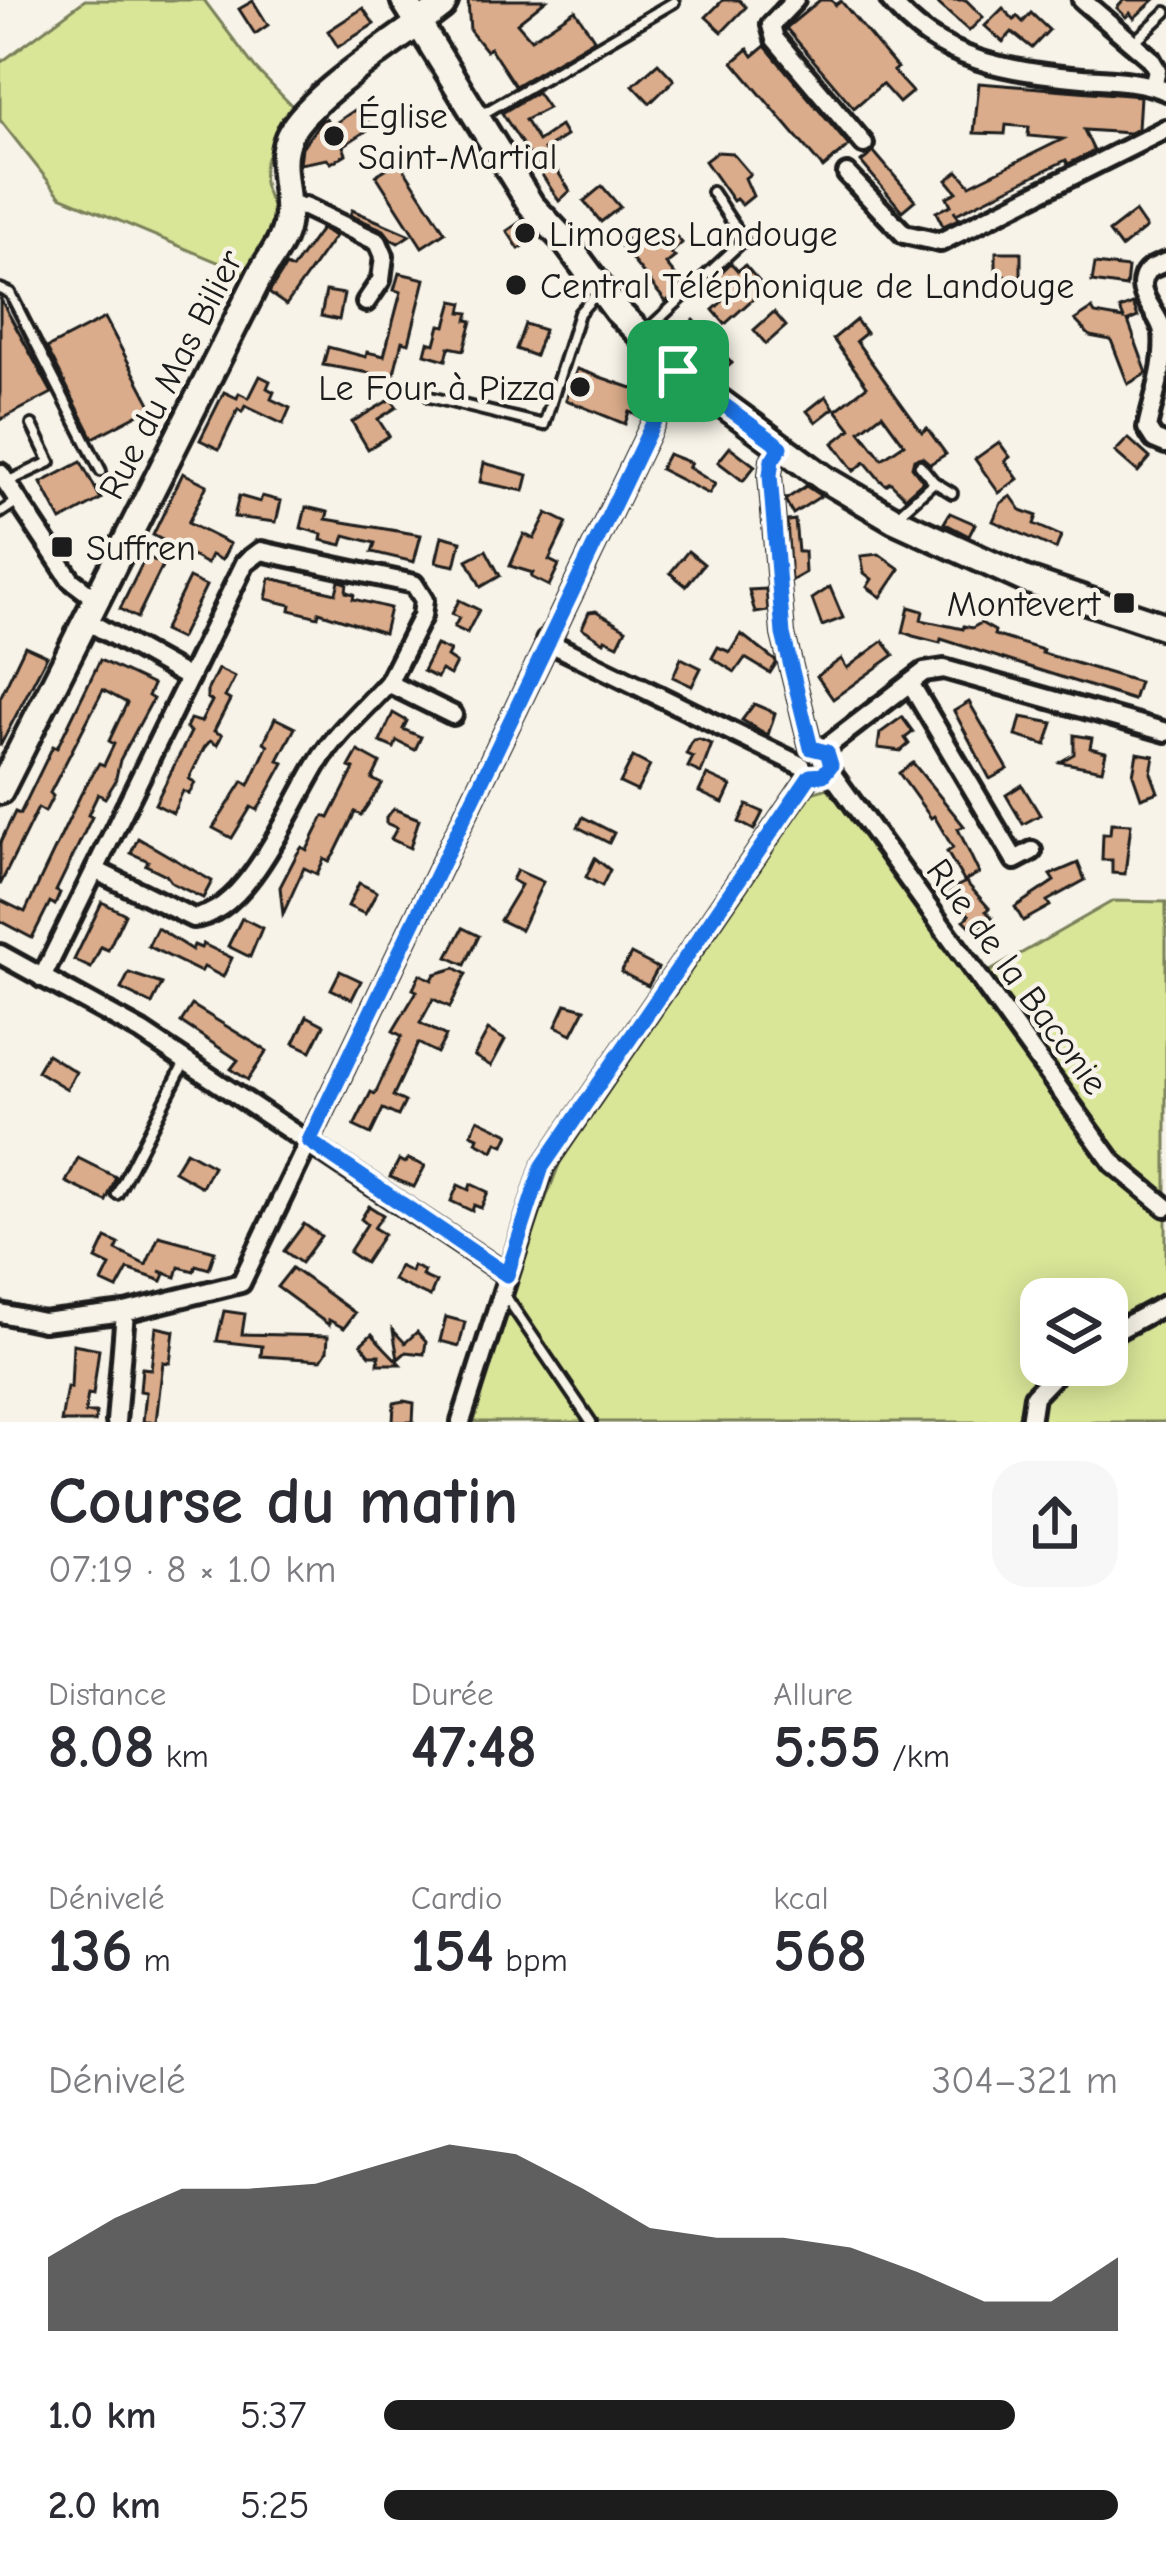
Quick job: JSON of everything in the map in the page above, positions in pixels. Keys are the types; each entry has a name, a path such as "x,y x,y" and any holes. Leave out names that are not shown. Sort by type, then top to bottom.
{"main road":[{"path":"404,0 521,191 600,291 678,371 825,479 893,519 1026,580 1159,623"},
{"name":"Rue du Mas Bilier","path":"4,774 282,240 288,206 283,157 292,129 323,98 445,0"}],"street":[{"path":"795,0 771,26 775,39 865,144"},
{"path":"890,0 900,14 933,39 974,60 1012,72 1160,88 1150,58 1082,0"},
{"path":"847,174 904,234 940,242 1166,129"},
{"path":"288,206 305,206 378,242 384,256 381,280 366,302"},
{"path":"1166,262 1151,268 1142,280 1143,296 1162,326 1166,348 1162,384 1147,428 1154,439 1166,444"},
{"path":"0,1312 43,1322 125,1312 241,1283 678,371"},
{"path":"546,641 819,777 829,770 831,760 817,749 783,634 770,475 772,460 781,447"},
{"path":"3,478 90,610 189,678"},
{"path":"42,978 245,563 261,551 414,584 424,600 422,616 388,683 320,758 274,844 224,906 209,916 193,918 95,870"},
{"path":"461,1422 542,1167 806,771 804,753 817,749 924,672 944,669 1166,732"},
{"path":"388,683 453,716"},
{"path":"910,683 1015,860 1032,851"},
{"name":"Rue de la Baconie","path":"829,770 1113,1163 1166,1208"},
{"path":"0,954 186,1060 309,1141 504,1283"},
{"path":"1128,1325 1166,1304"},
{"path":"116,1422 125,1312"},
{"path":"1030,1422 1034,1396 1044,1386"}],"lane":[{"path":"476,118 674,2"},
{"path":"1134,42 1166,12"},
{"path":"640,336 744,239 712,192"},
{"path":"0,289 10,293 101,471"},
{"path":"430,397 544,425 579,313 600,291"},
{"path":"3,478 50,462 32,425"},
{"path":"920,465 952,493"},
{"path":"893,519 934,482"},
{"path":"0,513 19,500"},
{"path":"117,1194 186,1060"},
{"path":"504,1283 590,1422"}],"green space":[{"path":"85,0 204,0 255,68 303,117 278,140 265,163 265,190 282,220 246,274 60,196 0,120 0,63"},
{"path":"832,787 971,982 1113,901 1166,902 1166,1422 474,1422 513,1284 562,1157 811,793"}],"building":[{"path":"468,0 546,0 517,23 531,39 575,10 594,39 515,86 490,48 486,51 470,31"},
{"path":"723,0 739,0 746,7 722,32 706,17"},
{"path":"820,0 836,5 841,1 912,92 899,103 882,84 854,108 786,28"},
{"path":"934,0 966,0 983,17 969,31"},
{"path":"1124,0 1154,0 1134,18 1117,8"},
{"path":"253,1 268,25 255,34 239,9"},
{"path":"363,8 374,24 338,47 328,31"},
{"path":"1003,8 1023,22 1031,13 1049,30 1032,48 1012,32 1003,42 985,26"},
{"path":"765,46 849,146 823,168 733,62 748,49 753,56"},
{"path":"658,63 674,80 650,103 633,85"},
{"path":"979,83 1140,96 1138,129 1129,133 1084,130 1094,151 956,214 954,210 958,219 943,226 936,212 951,205 947,197 957,192 947,180 958,171 970,185 1063,139 1028,136 1029,127 1006,125 1005,134 974,133"},
{"path":"537,92 548,108 525,120 538,141 560,126 566,136 544,150 570,191 559,201 502,113"},
{"name":"Église Saint-Martial","path":"359,107 372,127 343,146 346,154 331,163 327,159 300,164 302,147 322,120 330,127"},
{"path":"717,152 732,153 750,174 745,178 753,196 742,205 733,201 705,161"},
{"path":"874,152 915,200 902,211 861,162"},
{"path":"399,161 445,232 422,247 376,175"},
{"path":"602,186 620,207 601,222 584,201"},
{"path":"352,210 410,235 398,243 384,230 350,215"},
{"path":"1135,212 1146,228 1121,248 1109,232"},
{"path":"523,220 535,239 519,249 507,231"},
{"path":"321,229 335,236 286,305 269,293 286,266 292,269"},
{"path":"638,231 654,251 675,235 682,243 666,264 683,285 666,302 620,245"},
{"path":"996,252 1021,252 1021,276 996,276"},
{"path":"731,263 738,271 745,265 765,288 725,324 713,310 725,299 710,283"},
{"path":"1095,264 1128,268 1126,287 1092,282"},
{"path":"399,273 425,279 409,343 402,341 393,377 323,365 328,347 366,357 367,352 384,356 401,292 394,290"},
{"path":"326,291 344,294 339,320 321,316"},
{"path":"0,298 52,393 0,420"},
{"path":"453,301 463,303 461,312 469,313 467,320 472,321 464,350 449,347 446,360 425,354 428,342 435,344 440,325 446,326"},
{"path":"1133,304 1138,317 1128,321 1147,373 1128,384 1111,340 1090,336 1075,320 1092,309 1095,314 1124,319 1120,309"},
{"path":"774,312 786,326 766,344 754,330"},
{"path":"105,318 152,407 93,438 47,348"},
{"path":"694,320 732,363 716,377 673,338"},
{"path":"856,320 866,333 856,341 922,432 927,428 946,454 930,464 922,457 914,459 912,467 923,481 905,497 890,482 886,485 880,480 865,462 854,471 833,443 851,429 836,410 867,386 833,339","holes":["882,414 904,444 882,459 860,431"]},
{"path":"525,324 544,330 535,356 516,349"},
{"path":"577,369 649,394 640,416 629,412 625,424 566,400"},
{"path":"260,376 270,381 271,399 290,408 283,424 245,406 242,412 238,409 219,449 200,440 224,392 249,398"},
{"path":"826,396 834,408 816,422 807,411"},
{"path":"391,399 397,407 378,419 389,436 368,449 352,422"},
{"path":"1128,438 1150,458 1138,472 1115,452"},
{"path":"999,442 1018,479 999,493 975,459"},
{"path":"730,447 755,466 743,481 718,462"},
{"path":"668,454 691,463 688,467 715,484 709,494 660,469"},
{"path":"81,462 101,499 61,521 41,483"},
{"path":"484,463 528,475 524,491 480,482"},
{"path":"183,473 207,485 188,523 230,544 222,560 211,555 207,564 153,535"},
{"path":"806,486 821,496 793,514 785,500"},
{"path":"239,496 281,501 276,522 234,517"},
{"path":"1011,496 1021,510 1037,516 1034,524 1061,536 1056,549 993,521 1001,503"},
{"path":"306,507 328,512 326,519 421,535 414,562 372,552 375,543 345,535 342,545 321,540 322,534 301,528"},
{"path":"547,513 567,523 549,560 559,565 549,586 531,577 533,573 510,566 524,534 534,539"},
{"path":"950,513 975,524 969,536 944,523"},
{"path":"795,520 805,573 791,581 787,521"},
{"path":"442,536 461,541 455,566 436,562"},
{"path":"486,550 500,576 481,587 467,560"},
{"path":"688,551 704,564 686,586 670,573"},
{"path":"879,554 900,569 881,597 867,587 872,579 864,573 861,556"},
{"path":"146,556 163,565 137,618 120,609"},
{"path":"189,578 206,586 180,639 163,631"},
{"path":"270,578 336,593 339,581 347,583 346,592 354,594 353,599 390,608 384,633 319,612 318,617 290,610 291,605 266,599"},
{"path":"830,587 843,618 822,626 812,599"},
{"path":"766,589 768,611 755,613 749,590"},
{"path":"459,600 479,610 467,633 454,627 459,618 452,614"},
{"path":"909,607 923,611 921,620 963,629 981,623 995,631 994,635 1042,653 1139,682 1133,700 941,639 940,643 903,632"},
{"path":"596,611 626,629 618,645 582,628 589,612"},
{"path":"741,634 777,662 770,673 745,658 735,672 712,658 718,647 730,652"},
{"path":"883,641 894,655 833,699 817,676 841,659 847,668"},
{"path":"436,645 450,651 447,657 456,663 450,675 441,670 437,678 423,671"},
{"path":"25,646 47,656 0,746 0,698"},
{"path":"681,658 701,668 692,686 673,677"},
{"path":"100,660 153,685 148,696 153,699 120,760 115,782 105,798 98,794 88,815 92,817 56,891 60,893 55,905 50,902 32,938 0,921 0,900 25,912 81,794 99,763 104,765 114,744 109,741 127,703 103,690 50,793 53,796 45,812 38,808 0,885 0,843 15,812 20,814 53,746 57,748"},
{"path":"218,669 235,677 225,697 230,700 214,731 222,735 217,745 210,741 204,748 189,779 195,782 189,794 183,791 173,813 155,804 191,732 186,728 190,719 201,722 212,701 207,691"},
{"path":"969,702 1008,769 990,779 954,711"},
{"path":"754,704 775,713 768,735 742,720"},
{"path":"393,713 407,721 403,729 421,737 415,750 397,741 394,748 380,742"},
{"path":"902,717 913,732 905,738 909,744 901,751 878,748 880,733"},
{"path":"1021,717 1053,723 1046,745 1016,736"},
{"path":"275,718 295,728 278,760 284,763 262,803 257,810 251,807 232,838 213,828 243,781 249,785"},
{"path":"1074,735 1092,738 1090,748 1106,752 1102,770 1060,762 1074,754"},
{"path":"693,740 712,744 701,773 688,767 693,757 686,754"},
{"path":"358,751 380,763 372,779 382,784 361,815 355,812 329,862 324,859 317,874 304,868 283,914 280,887 297,854 302,847 307,850 324,816 329,818"},
{"path":"1137,753 1154,756 1151,773 1158,792 1141,798 1133,775"},
{"path":"633,757 650,766 637,791 620,783"},
{"path":"913,763 964,826 958,829 979,873 964,881 947,852 953,848 934,816 899,773"},
{"path":"707,775 731,786 723,803 699,792"},
{"path":"1022,785 1040,815 1023,824 1006,795"},
{"path":"747,805 763,812 754,830 739,822"},
{"path":"394,809 419,819 410,848 391,839 397,828 386,823 386,817"},
{"path":"583,817 614,833 609,843 578,827"},
{"path":"1111,823 1131,824 1125,874 1112,873 1112,860 1102,860 1103,834 1110,834"},
{"path":"138,838 212,881 203,898 172,883 131,853"},
{"path":"595,858 610,870 602,886 586,877"},
{"path":"1078,863 1085,880 1023,921 1015,907 1054,881 1050,875"},
{"path":"517,870 543,882 521,930 500,920 521,885 512,880"},
{"path":"966,882 992,917 976,932 964,920 969,915 947,891"},
{"path":"359,883 377,892 365,914 348,906"},
{"path":"102,902 125,914 108,950 101,947 91,968 74,960"},
{"path":"242,918 262,928 250,957 228,946"},
{"path":"157,928 192,950 203,944 232,958 223,977 204,967 201,972 148,946"},
{"path":"463,928 479,936 465,965 448,957"},
{"path":"631,954 658,968 648,986 621,972"},
{"path":"455,968 466,974 450,1007 433,999 420,1023 446,1036 437,1053 418,1043 393,1096 405,1102 398,1116 383,1109 371,1134 354,1126 402,1036 393,1031 417,991 413,989 420,974 432,980 435,974"},
{"path":"340,971 361,981 352,999 331,989"},
{"path":"129,973 162,984 152,1004 121,989"},
{"path":"566,1004 585,1009 572,1034 556,1026"},
{"path":"192,1005 267,1051 248,1080 231,1069 238,1060 181,1022"},
{"path":"307,1016 324,1025 311,1051 294,1043"},
{"path":"488,1030 505,1040 491,1066 474,1056"},
{"path":"47,1054 76,1072 67,1089 37,1071"},
{"path":"478,1119 509,1134 504,1145 497,1142 493,1151 476,1142 478,1137 471,1134"},
{"path":"186,1151 213,1166 202,1187 174,1171"},
{"path":"78,1158 116,1177 106,1201 66,1182"},
{"path":"408,1159 425,1166 414,1187 390,1177 399,1160 405,1163"},
{"path":"471,1184 488,1192 481,1208 474,1205 472,1211 451,1201 458,1185 469,1190"},
{"path":"369,1206 383,1215 374,1228 384,1234 365,1263 349,1252 367,1224 361,1219"},
{"path":"304,1224 321,1236 301,1263 284,1251"},
{"path":"159,1236 215,1251 209,1269 179,1267 176,1277 159,1271 165,1274 162,1281 128,1269 117,1289 102,1282 110,1266 96,1259 106,1238 119,1244 116,1250 146,1265"},
{"path":"399,1266 411,1272 413,1266 436,1282 430,1297 393,1280"},
{"path":"292,1268 355,1313 344,1328 329,1320 329,1325 277,1287"},
{"path":"224,1311 245,1314 242,1334 328,1336 327,1351 321,1360 261,1356 262,1346 217,1341"},
{"path":"446,1317 465,1322 459,1346 440,1341"},
{"path":"156,1327 174,1331 170,1363 163,1362 156,1422 143,1422 142,1368 151,1369"},
{"path":"393,1330 405,1343 417,1332 426,1342 424,1354 406,1352 398,1359"},
{"path":"372,1334 400,1364 378,1364 379,1355 370,1355 361,1344"},
{"path":"73,1344 99,1349 93,1395 88,1394 85,1413 96,1413 95,1422 61,1422 67,1387 71,1388"},
{"path":"394,1403 414,1403 413,1422 393,1422"}],"place":[{"name":"Église Saint-Martial","path":"334,136"},
{"name":"Limoges Landouge","path":"525,233"},
{"name":"Central Téléphonique de Landouge","path":"516,285"},
{"name":"Le Four à Pizza","path":"580,387"},
{"name":"Suffren","path":"62,547"},
{"name":"Montevert","path":"1124,603"}],"route":[{"path":"678,371 781,447 772,460 770,475 783,634 811,748 827,752 831,765 823,775 810,776 542,1167 507,1275 309,1141 678,371"}]}
